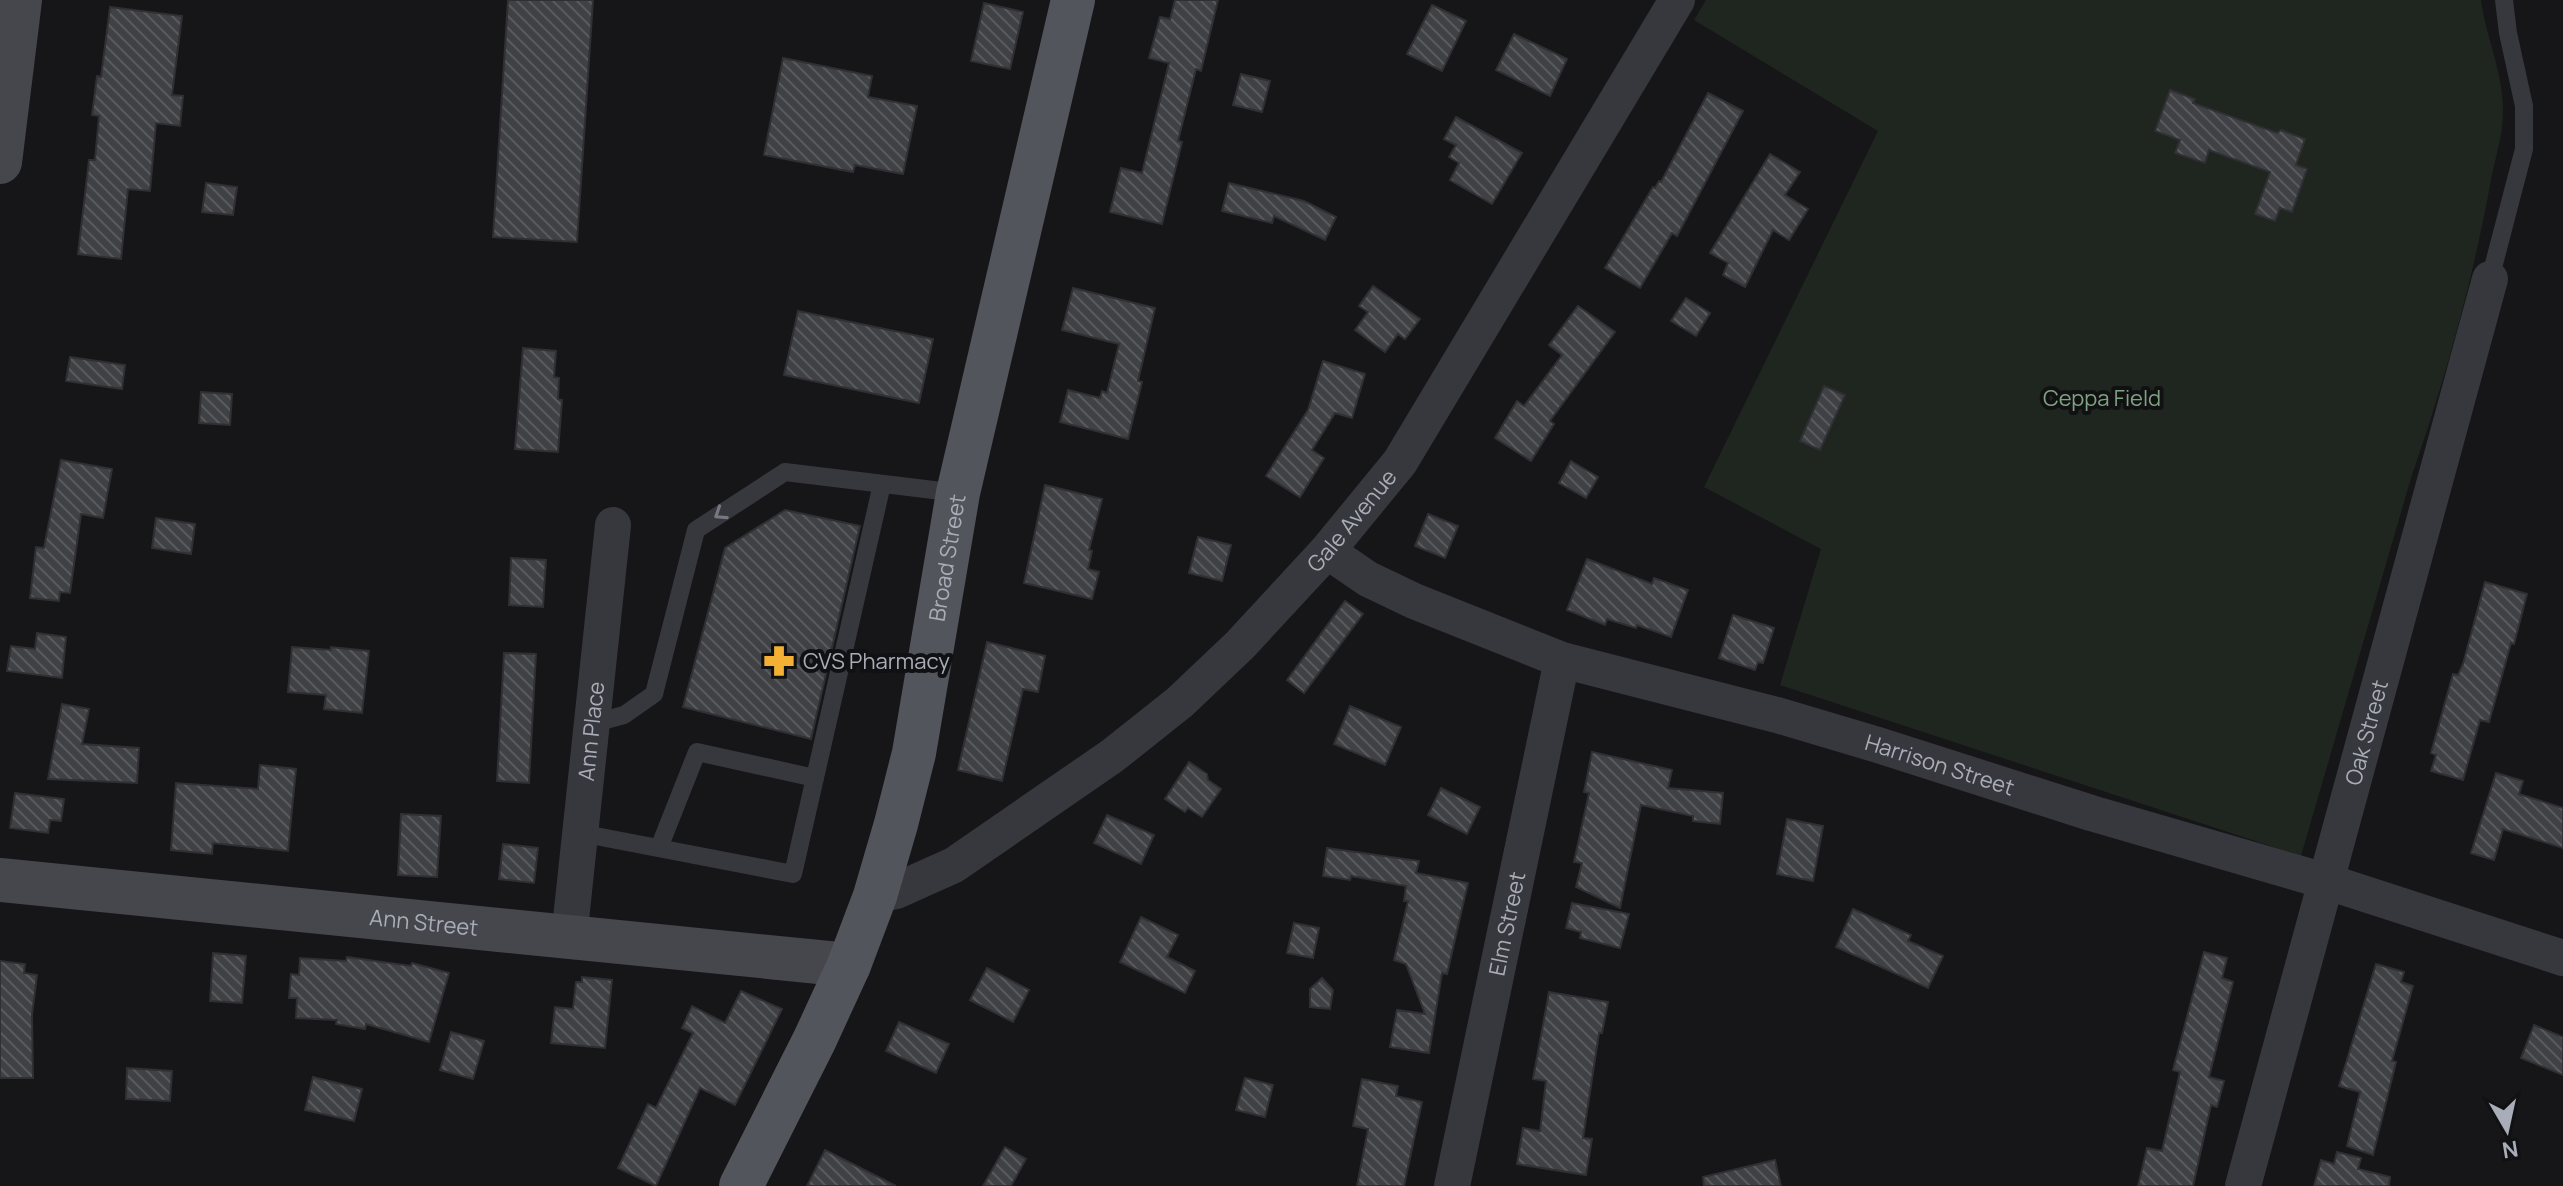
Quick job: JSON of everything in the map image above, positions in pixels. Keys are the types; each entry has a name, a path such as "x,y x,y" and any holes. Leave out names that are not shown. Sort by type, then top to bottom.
{"main road":[{"path":"0,162 20,0"},
{"name":"Broad Street","path":"741,1186 815,1039 849,965 875,896 914,753 958,493 1073,0"},
{"name":"Ann Street","path":"0,880 849,965"}],"street":[{"name":"Gale Avenue","path":"875,896 896,891 954,865 1112,756 1180,702 1327,551 1400,462 1677,0"},
{"name":"Oak Street","path":"2243,1186 2490,279"},
{"name":"Ann Place","path":"569,938 613,525"},
{"name":"Harrison Street","path":"1327,551 1379,584 1562,660 1777,715 2091,813 2325,881 2563,958"},
{"name":"Elm Street","path":"1452,1186 1562,660"}],"lane":[{"path":"2490,279 2524,149 2524,106 2504,0"},
{"path":"591,724 624,715 654,694 696,530 785,472 958,493"},
{"path":"580,833 793,874 882,484"},
{"path":"659,848 697,752 815,778"}],"green space":[{"name":"Ceppa Field","path":"1706,0 2481,0 2503,99 2500,140 2483,222 2446,370 2411,478 2301,856 1780,685 1821,549 1704,487 1878,131 1694,20"}],"building":[{"path":"508,0 593,0 577,242 493,237"},
{"path":"1175,0 1218,0 1201,71 1196,69 1178,141 1182,142 1162,224 1110,212 1121,168 1142,173 1169,63 1149,58 1160,17 1170,19"},
{"path":"984,3 1023,12 1010,69 971,61"},
{"path":"1432,5 1466,21 1442,71 1407,54"},
{"path":"110,7 182,16 172,95 183,96 180,126 156,123 150,191 128,189 121,259 78,254 89,160 95,160 99,116 92,115 97,76 101,77"},
{"path":"1514,34 1567,59 1550,96 1496,70"},
{"path":"783,58 872,76 868,97 917,106 903,174 855,165 853,172 764,155"},
{"path":"1241,74 1270,81 1262,112 1233,105"},
{"path":"2170,90 2195,99 2193,103 2277,133 2281,130 2305,139 2296,165 2307,169 2292,212 2280,208 2275,221 2255,214 2270,172 2209,150 2205,163 2175,153 2180,140 2155,131"},
{"path":"1708,93 1743,111 1677,236 1672,233 1640,288 1605,268 1653,187 1661,182"},
{"path":"1456,117 1522,153 1492,204 1450,180 1459,163 1449,157 1456,145 1444,139"},
{"path":"1770,154 1800,172 1785,195 1808,209 1789,240 1773,230 1745,287 1723,275 1728,263 1710,253"},
{"path":"206,183 237,187 233,215 202,212"},
{"path":"1229,183 1304,201 1336,217 1325,240 1274,216 1272,223 1222,211"},
{"path":"1373,286 1420,319 1405,339 1398,334 1385,352 1355,330 1368,312 1359,306"},
{"path":"1073,288 1155,308 1128,439 1060,422 1068,390 1100,398 1102,391 1107,393 1119,344 1062,330"},
{"path":"1686,298 1710,313 1696,336 1671,321"},
{"path":"1578,306 1615,332 1550,421 1554,424 1531,461 1495,438 1517,401 1524,406 1562,355 1549,345"},
{"path":"798,311 933,339 919,403 784,375"},
{"path":"523,348 556,351 554,377 559,378 558,399 562,400 558,452 515,449"},
{"path":"70,357 125,365 122,389 66,381"},
{"path":"1323,361 1365,374 1352,418 1335,413 1312,450 1324,458 1300,497 1266,476 1308,410"},
{"path":"1824,386 1845,395 1820,450 1800,441"},
{"path":"201,392 232,394 230,425 199,423"},
{"path":"61,460 112,469 103,518 81,514 70,593 60,592 59,601 30,598 36,547 44,548"},
{"path":"1571,461 1598,477 1586,498 1559,483"},
{"path":"1045,485 1102,499 1089,550 1092,551 1088,569 1099,572 1092,599 1024,583"},
{"path":"785,510 860,526 811,739 683,707 725,548"},
{"path":"1428,514 1458,526 1445,558 1415,546"},
{"path":"156,518 195,524 191,554 152,548"},
{"path":"1198,537 1231,545 1222,581 1189,573"},
{"path":"511,558 546,560 543,607 509,605"},
{"path":"1587,559 1652,584 1654,578 1688,590 1671,637 1607,619 1605,625 1567,610"},
{"path":"2485,582 2527,594 2489,722 2480,720 2463,780 2431,771 2436,755 2431,753 2453,674 2458,675 2463,664"},
{"path":"1345,601 1363,614 1304,693 1287,680"},
{"path":"1733,615 1774,628 1763,663 1758,662 1755,670 1719,658"},
{"path":"37,633 66,637 62,678 7,671 11,646 35,649"},
{"path":"987,642 1045,656 1038,692 1023,689 1002,781 958,770"},
{"path":"292,647 369,651 362,713 324,709 326,695 288,692"},
{"path":"504,653 536,654 529,783 497,781"},
{"path":"62,704 89,709 82,744 139,748 137,783 48,779"},
{"path":"1350,706 1401,727 1385,765 1334,744"},
{"path":"1592,752 1672,770 1668,788 1723,793 1720,824 1693,821 1693,816 1641,805 1620,908 1576,887 1582,863 1574,862 1589,793 1584,792"},
{"path":"1189,762 1207,774 1208,780 1221,789 1202,817 1188,808 1185,812 1165,799"},
{"path":"260,765 296,769 288,851 213,843 212,854 171,850 176,783 258,789"},
{"path":"2496,773 2523,781 2519,794 2563,808 2563,848 2503,829 2494,860 2471,853"},
{"path":"1441,788 1480,807 1467,834 1428,815"},
{"path":"15,793 64,799 61,821 50,820 48,833 10,828"},
{"path":"401,814 441,816 437,877 398,875"},
{"path":"1107,815 1154,835 1141,864 1094,843"},
{"path":"1787,819 1823,826 1813,881 1777,874"},
{"path":"503,844 538,848 534,883 499,879"},
{"path":"1327,848 1419,861 1416,873 1468,883 1447,974 1442,973 1429,1053 1390,1047 1397,1010 1425,1014 1406,964 1394,960 1408,901 1404,901 1406,886 1351,876 1350,880 1323,876"},
{"path":"1572,903 1629,914 1620,948 1580,938 1581,932 1566,928"},
{"path":"1853,909 1911,935 1908,941 1943,956 1928,988 1836,947"},
{"path":"1141,917 1178,935 1167,957 1195,971 1185,993 1120,962"},
{"path":"1294,923 1319,928 1313,958 1287,953"},
{"path":"2204,952 2227,958 2222,978 2233,982 2209,1077 2224,1081 2217,1107 2211,1105 2193,1186 2138,1186 2147,1148 2162,1151 2180,1072 2173,1070"},
{"path":"213,953 246,956 242,1003 210,1001"},
{"path":"347,957 411,966 412,963 449,973 429,1042 366,1024 365,1029 336,1024 337,1020 296,1018 297,998 289,998 291,974 299,975 300,958 346,961"},
{"path":"0,961 25,964 24,973 37,975 32,1015 33,1078 0,1078"},
{"path":"2376,964 2404,972 2401,982 2413,986 2392,1061 2396,1062 2373,1155 2347,1146 2360,1092 2339,1086"},
{"path":"987,968 1029,990 1013,1022 970,1000"},
{"path":"582,977 612,980 605,1048 551,1043 555,1007 573,1009 576,982 582,982"},
{"path":"1322,978 1333,990 1330,1009 1310,1007 1310,989"},
{"path":"741,991 782,1009 735,1105 700,1088 656,1186 618,1168 648,1104 656,1108 693,1033 682,1028 692,1006 725,1023"},
{"path":"1549,992 1608,1002 1602,1033 1599,1033 1583,1138 1592,1139 1586,1175 1517,1164 1523,1128 1540,1131 1546,1081 1533,1079"},
{"path":"899,1022 949,1044 936,1073 886,1051"},
{"path":"2534,1025 2563,1037 2563,1075 2521,1058"},
{"path":"451,1032 484,1041 473,1079 440,1070"},
{"path":"127,1068 172,1071 170,1101 126,1099"},
{"path":"313,1077 362,1089 354,1121 305,1110"},
{"path":"1245,1078 1273,1085 1265,1117 1236,1110"},
{"path":"1362,1079 1398,1086 1396,1096 1422,1102 1404,1186 1357,1186 1368,1129 1353,1126"},
{"path":"1005,1147 1026,1159 1011,1186 983,1186"},
{"path":"825,1150 896,1186 807,1186"},
{"path":"2337,1152 2361,1158 2358,1169 2390,1177 2389,1186 2314,1186 2321,1160 2334,1164"},
{"path":"1775,1160 1781,1186 1704,1186 1703,1177"}],"place":[{"name":"CVS Pharmacy","path":"779,661"}]}
